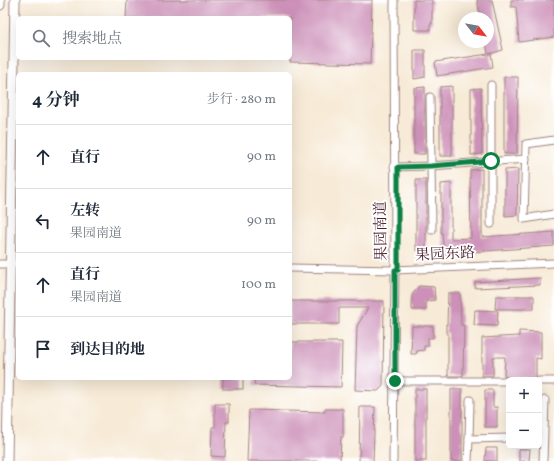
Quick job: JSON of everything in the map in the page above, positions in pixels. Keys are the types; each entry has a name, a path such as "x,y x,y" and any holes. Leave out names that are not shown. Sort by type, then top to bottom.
{"main road":[{"path":"0,0 0,5"},
{"path":"7,461 14,262 15,0"}],"street":[{"name":"果园南道","path":"394,0 397,461"},
{"name":"果园南道","path":"396,167 398,0"},
{"path":"491,85 491,224"},
{"path":"430,97 432,230"},
{"path":"554,140 526,144 524,219 554,214"},
{"path":"396,167 526,159"},
{"name":"果园东路","path":"292,264 396,268 554,258"},
{"path":"0,260 14,262"},
{"path":"0,264 14,262"},
{"name":"果园东路","path":"292,268 396,268 554,263"},
{"path":"396,381 506,381"},
{"name":"果园南道","path":"394,461 396,381"},
{"path":"542,381 554,382"},
{"path":"468,461 470,400"},
{"path":"542,428 545,400"},
{"path":"469,439 506,438"},
{"path":"541,449 542,461"}],"building":[{"path":"127,0 372,0 370,64 290,62 290,60 292,60 292,16 126,16"},
{"path":"414,0 432,0 432,24 430,24 430,30 414,30"},
{"path":"477,0 492,0 503,50 491,53 493,67 437,76 435,62 488,54 487,48 494,48 494,12 480,12"},
{"path":"511,0 554,0 554,37 519,42 516,7 511,7"},
{"path":"414,50 425,50 425,77 414,79"},
{"path":"504,77 518,77 517,154 504,154"},
{"path":"452,86 452,156 440,156 440,87"},
{"path":"425,87 425,154 414,154 414,88"},
{"path":"481,88 482,154 471,155 471,89"},
{"path":"482,169 482,237 554,232 554,246 444,254 441,233 441,184 451,183 451,239 471,238 470,170"},
{"path":"518,169 517,215 505,216 505,170"},
{"path":"416,180 426,180 426,250 416,250"},
{"path":"540,278 540,285 475,288 475,282"},
{"path":"419,286 434,287 435,300 426,301 426,310 412,310 412,295"},
{"path":"448,293 460,293 461,325 464,325 463,376 448,376 448,333 446,333 446,324 447,325"},
{"path":"496,296 534,296 534,309 495,309"},
{"path":"292,301 384,301 383,386 378,391 355,390 357,326 368,308 339,308 339,324 292,324"},
{"path":"475,310 498,311 497,326 474,325"},
{"path":"412,326 433,326 433,338 428,338 428,346 424,346 424,350 417,351 416,354 411,354"},
{"path":"519,331 541,332 541,359 536,358 536,377 504,376 505,357 493,357 493,376 482,376 482,338 519,336"},
{"path":"292,342 342,342 341,387 254,385 255,380 292,380"},
{"path":"223,380 243,380 243,389 223,389"},
{"path":"415,389 426,389 426,461 415,461"},
{"path":"451,389 462,389 462,461 451,461"},
{"path":"485,390 493,390 493,407 497,407 497,427 485,427"},
{"path":"215,404 229,404 229,422 226,422 225,457 211,456 212,427 215,427"},
{"path":"360,407 375,407 373,461 359,461"},
{"path":"325,409 343,409 343,437 341,437 340,461 247,461 249,410 325,412"},
{"path":"486,448 497,448 497,461 485,461"},
{"path":"519,449 530,449 529,461 519,461"}],"route":[{"path":"395,381 395,270 398,270 398,167 491,161"}]}
